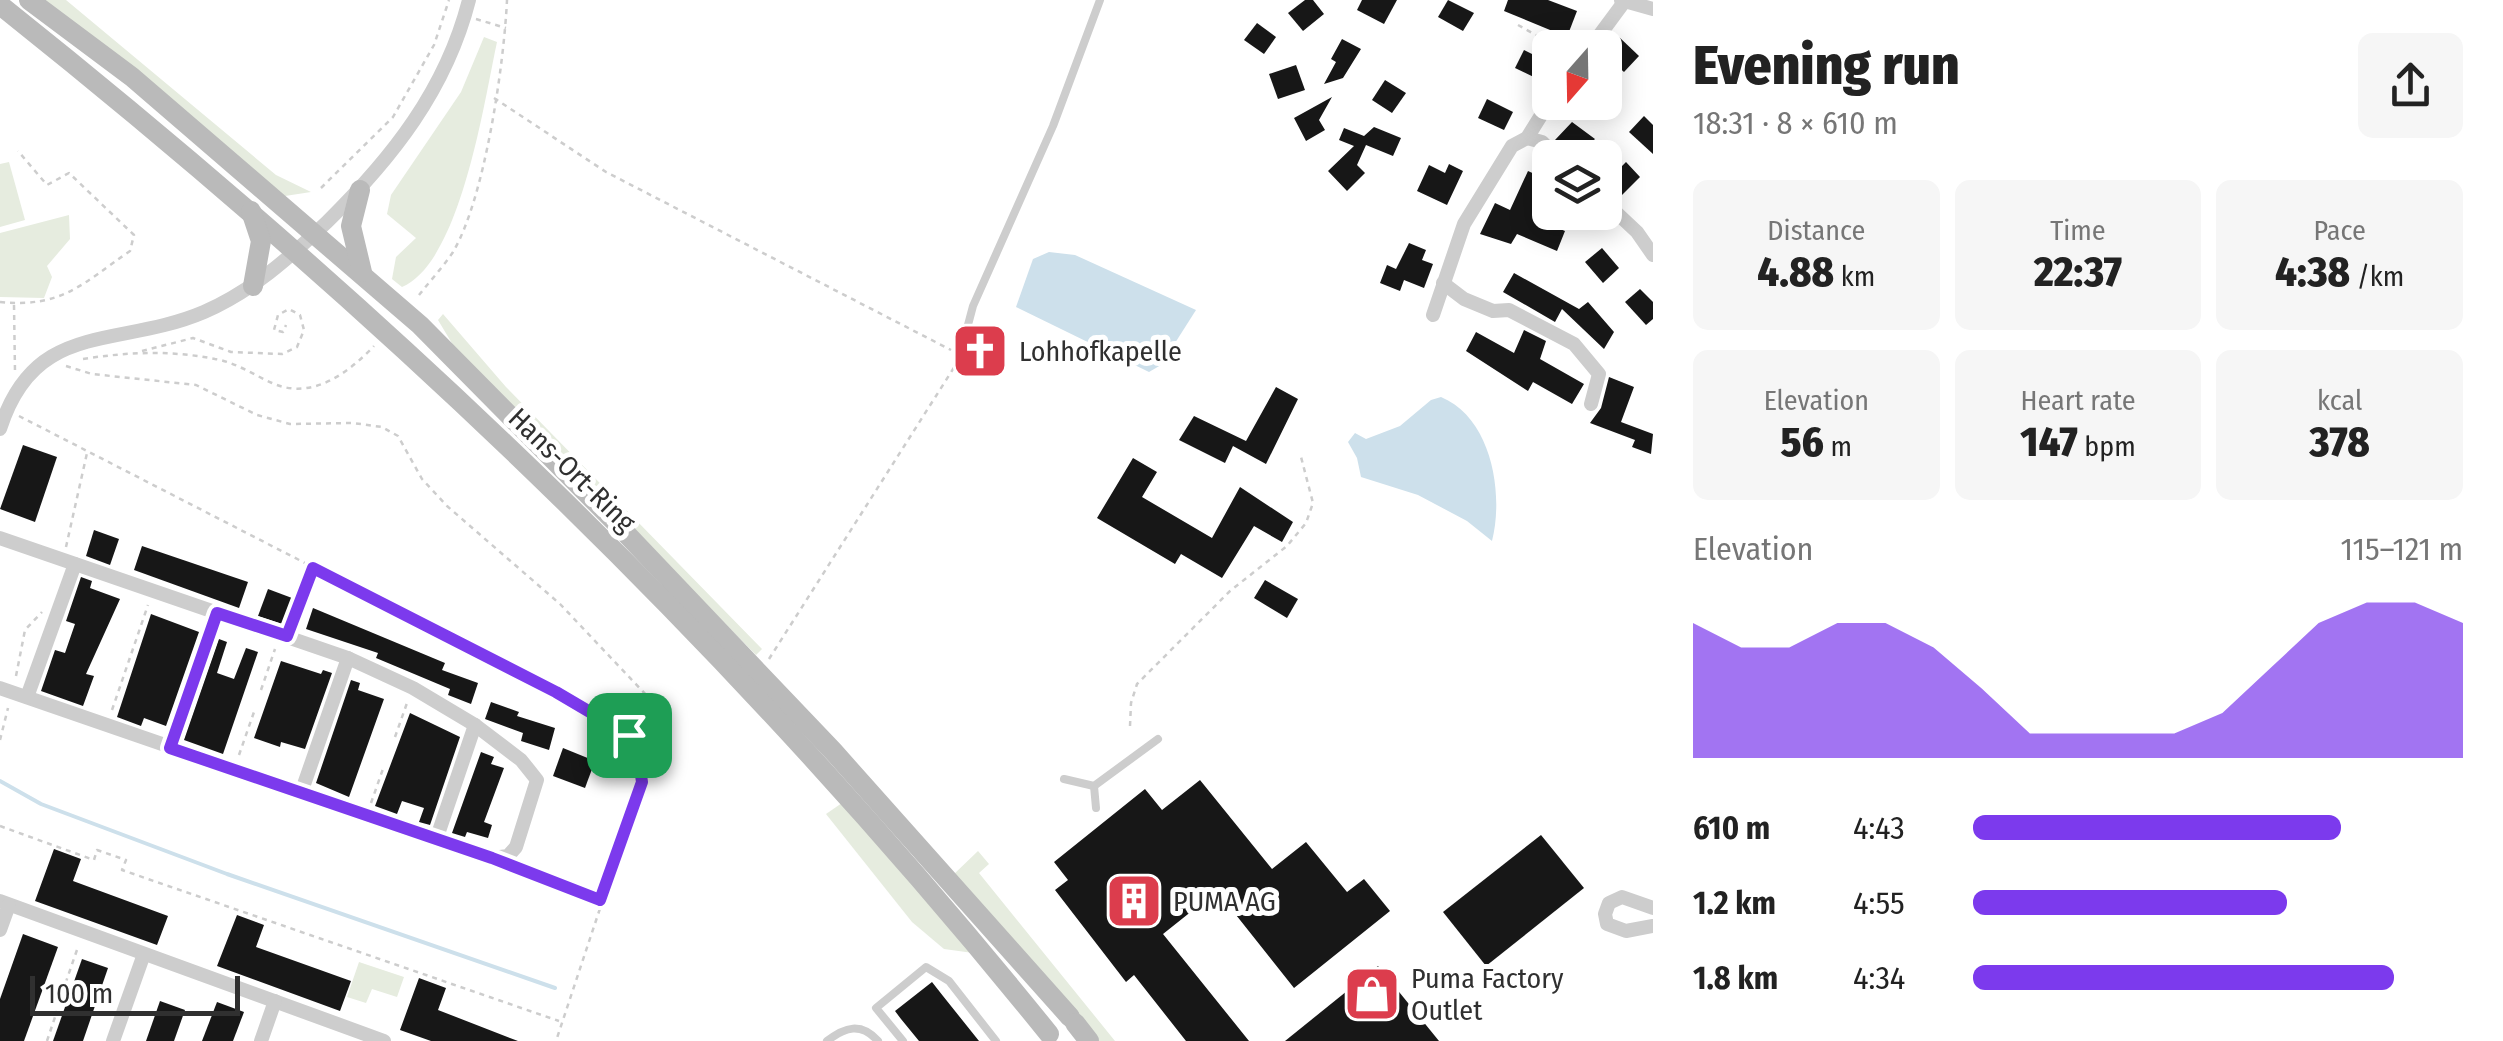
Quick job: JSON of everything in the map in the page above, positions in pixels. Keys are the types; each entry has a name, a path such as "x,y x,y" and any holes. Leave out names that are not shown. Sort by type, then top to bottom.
{"main road":[{"name":"Hans-Ort-Ring","path":"29,0 132,77 420,326 834,750 1089,1041"},
{"name":"Hans-Ort-Ring","path":"0,5 250,209 398,340 603,538 820,765 1053,1038"},
{"path":"360,190 352,226 362,274"},
{"path":"250,209 261,241 253,286"}],"street":[{"path":"1603,30 1623,1 1653,8"},
{"path":"0,429 16,389 37,365 63,347 146,331 204,312 253,286 298,252 360,190 424,110 467,8"},
{"path":"1434,315 1464,224 1512,146 1527,138 1538,120"},
{"path":"1527,138 1534,140"},
{"path":"1622,218 1653,255"},
{"path":"1443,283 1464,299 1493,312 1509,310 1574,344 1598,374 1591,404"},
{"path":"0,538 348,658 413,688 474,725 521,760 537,780 516,847 508,856 492,858 13,692 69,562"},
{"path":"170,748 217,613"},
{"path":"301,793 348,658"},
{"path":"436,840 474,725"},
{"path":"1653,908 1622,896 1612,900 1605,914 1607,924 1616,930 1653,926"},
{"path":"0,930 4,903 384,1041"},
{"path":"112,1041 144,954"},
{"path":"262,1041 275,1001"}],"lane":[{"path":"960,355 974,306 1053,126 1100,0"},
{"path":"1094,786 1158,738"},
{"path":"1064,779 1094,786"},
{"path":"1094,786 1096,808"},
{"path":"902,1041 876,1008 926,967 949,981 996,1041"},
{"path":"827,1041 854,1027 868,1030 878,1041"}],"path":[{"path":"321,188 393,117 434,45 448,0"},
{"path":"419,295 452,252 468,220 480,179 508,0"},
{"path":"467,8 506,28"},
{"path":"1518,26 1532,34"},
{"path":"494,98 606,172 960,355 774,655 758,671"},
{"path":"0,302 34,306 62,297 130,251 134,234 70,174 47,185 18,151"},
{"path":"14,304 16,389"},
{"path":"136,353 180,338 193,338 231,352 282,354 297,346 304,330 300,315 289,309 278,314 273,325 278,332 286,330 286,325"},
{"path":"379,340 353,368 330,382 294,390 220,360 166,351 55,363 92,374 196,385 258,415 290,424 353,423 382,427 398,436 422,480 447,506 560,604 650,698 647,716 629,735"},
{"path":"25,419 556,692 629,735 638,754 642,782 556,1041"},
{"path":"69,562 87,451"},
{"path":"1130,726 1130,703 1136,684 1230,591 1287,546 1306,523 1313,502 1300,453"},
{"path":"261,690 313,568"},
{"path":"106,726 152,593"},
{"path":"0,740 25,630 48,608"},
{"path":"395,736 413,688"},
{"path":"233,770 254,712"},
{"path":"366,816 384,766"},
{"path":"0,826 94,860 97,850 126,860 122,870 561,1022"},
{"path":"492,858 600,900"},
{"path":"59,1002 83,932"},
{"path":"47,1041 57,1012"}],"shaded area":[{"path":"40,0 66,0 276,175 311,192 285,196"},
{"path":"484,37 497,42 467,178 440,247 422,272 402,287 392,279 396,257 416,238 387,214 391,195 461,92"},
{"path":"9,162 25,220 0,227 0,164"},
{"path":"69,215 70,239 47,266 52,277 44,298 0,297 0,233"},
{"path":"443,314 506,387 762,649 756,655 456,350 438,320"},
{"path":"842,803 973,953 944,949 912,922 826,814"},
{"path":"978,851 989,864 979,873 1115,1041 1099,1041 953,875"},
{"path":"359,962 404,977 397,997 372,989 366,1003 347,997"}],"water":[{"path":"1049,252 1075,255 1196,310 1161,365 1149,372 1016,307 1033,259"},
{"path":"1441,397 1458,407 1483,439 1495,480 1492,541 1467,521 1418,495 1361,477 1348,442 1355,433 1366,439 1400,426 1431,400"}],"building":[{"path":"1305,0 1313,0 1324,14 1303,31 1288,13"},
{"path":"1362,0 1397,0 1384,24 1357,10"},
{"path":"1448,0 1474,13 1463,31 1438,17"},
{"path":"1508,0 1548,0 1577,11 1570,30 1550,30 1504,11"},
{"path":"1257,23 1276,37 1264,54 1244,40"},
{"path":"1342,39 1361,49 1343,78 1324,84 1336,62 1331,59"},
{"path":"1622,40 1639,56 1622,70"},
{"path":"1524,50 1532,54 1532,76 1515,68"},
{"path":"1296,65 1305,90 1278,99 1269,74"},
{"path":"1385,80 1406,93 1392,113 1372,100"},
{"path":"1332,97 1319,120 1325,130 1306,141 1294,118"},
{"path":"1487,99 1513,112 1504,130 1478,118"},
{"path":"1644,116 1653,125 1653,154 1629,132"},
{"path":"1572,122 1595,139 1594,140 1555,140"},
{"path":"1374,127 1401,138 1393,156 1366,145 1357,165 1365,173 1347,191 1328,171 1354,146 1339,140 1344,128 1364,136"},
{"path":"1626,162 1640,177 1622,195 1622,166"},
{"path":"1449,164 1463,171 1447,205 1417,191 1429,165 1445,173"},
{"path":"1528,171 1532,173 1532,230 1565,231 1557,251 1517,234 1511,244 1480,234 1495,203 1510,210"},
{"path":"1409,243 1426,250 1422,260 1433,264 1424,288 1404,280 1400,291 1380,283 1387,265 1396,269"},
{"path":"1602,248 1619,268 1603,283 1585,262"},
{"path":"1514,273 1579,309 1588,302 1614,332 1604,349 1562,309 1555,322 1503,292"},
{"path":"1640,289 1653,302 1653,319 1646,325 1625,302"},
{"path":"1524,330 1546,341 1540,359 1584,384 1572,404 1533,382 1528,391 1466,351 1476,332 1514,353"},
{"path":"1609,377 1634,387 1621,422 1653,434 1651,454 1632,447 1635,440 1590,423 1601,408"},
{"path":"1276,387 1298,399 1266,464 1233,446 1225,463 1179,440 1194,416 1246,441"},
{"path":"23,445 57,457 35,522 0,509"},
{"path":"1133,458 1157,472 1142,497 1212,538 1240,487 1293,522 1282,542 1254,526 1222,578 1181,554 1175,564 1097,518"},
{"path":"94,530 119,539 110,565 86,556"},
{"path":"142,546 248,582 239,608 134,570"},
{"path":"81,577 92,581 90,588 120,599 86,674 94,676 83,706 41,691 55,650 65,653 75,624 66,621"},
{"path":"1265,580 1298,599 1287,618 1254,598"},
{"path":"268,589 292,598 282,624 258,616"},
{"path":"313,608 445,663 442,670 478,683 471,704 448,695 450,689 376,658 378,653 306,629"},
{"path":"151,614 199,632 166,726 144,718 141,726 117,717"},
{"path":"219,639 227,642 217,673 234,679 246,648 258,652 223,754 184,740"},
{"path":"281,661 321,674 323,670 332,673 305,749 281,742 280,747 254,738"},
{"path":"351,680 360,683 358,690 384,699 349,797 316,783"},
{"path":"491,702 519,712 517,716 555,728 549,750 521,741 523,733 485,719"},
{"path":"410,713 460,737 430,825 419,822 424,808 402,801 397,814 375,806"},
{"path":"563,748 595,761 585,788 553,776"},
{"path":"481,752 494,757 491,764 504,768 484,822 492,825 488,838 467,832 465,837 452,833"},
{"name":"PUMA AG","path":"1200,780 1272,869 1306,842 1347,892 1364,879 1390,911 1294,988 1217,891 1163,934 1249,1041 1186,1041 1134,975 1126,982 1055,890 1068,880 1054,862 1145,789 1162,810"},
{"path":"1541,835 1584,888 1486,966 1443,912"},
{"path":"54,849 81,859 73,881 168,916 157,945 35,901"},
{"path":"237,915 264,925 256,947 351,981 340,1011 217,966"},
{"path":"23,934 58,947 24,1041 0,1041 0,999"},
{"path":"82,959 108,968 83,1041 53,1041"},
{"name":"Puma Factory Outlet","path":"1378,966 1439,1041 1285,1041"},
{"path":"419,978 446,988 438,1010 518,1041 431,1041 400,1030"},
{"path":"932,982 979,1041 919,1041 901,1019 895,1011"},
{"path":"160,1001 185,1010 174,1041 146,1041"},
{"path":"217,1002 244,1012 233,1041 202,1041"}],"waterway":[{"path":"0,781 41,804 227,874 555,988"}],"place":[{"name":"Lohhofkapelle","path":"980,351"},
{"name":"PUMA AG","path":"1134,901"},
{"name":"Puma Factory Outlet","path":"1372,994"}],"route":[{"path":"313,568 556,692 629,735 638,754 642,782 600,900 492,858 170,748 217,613 287,636 313,568"}]}
